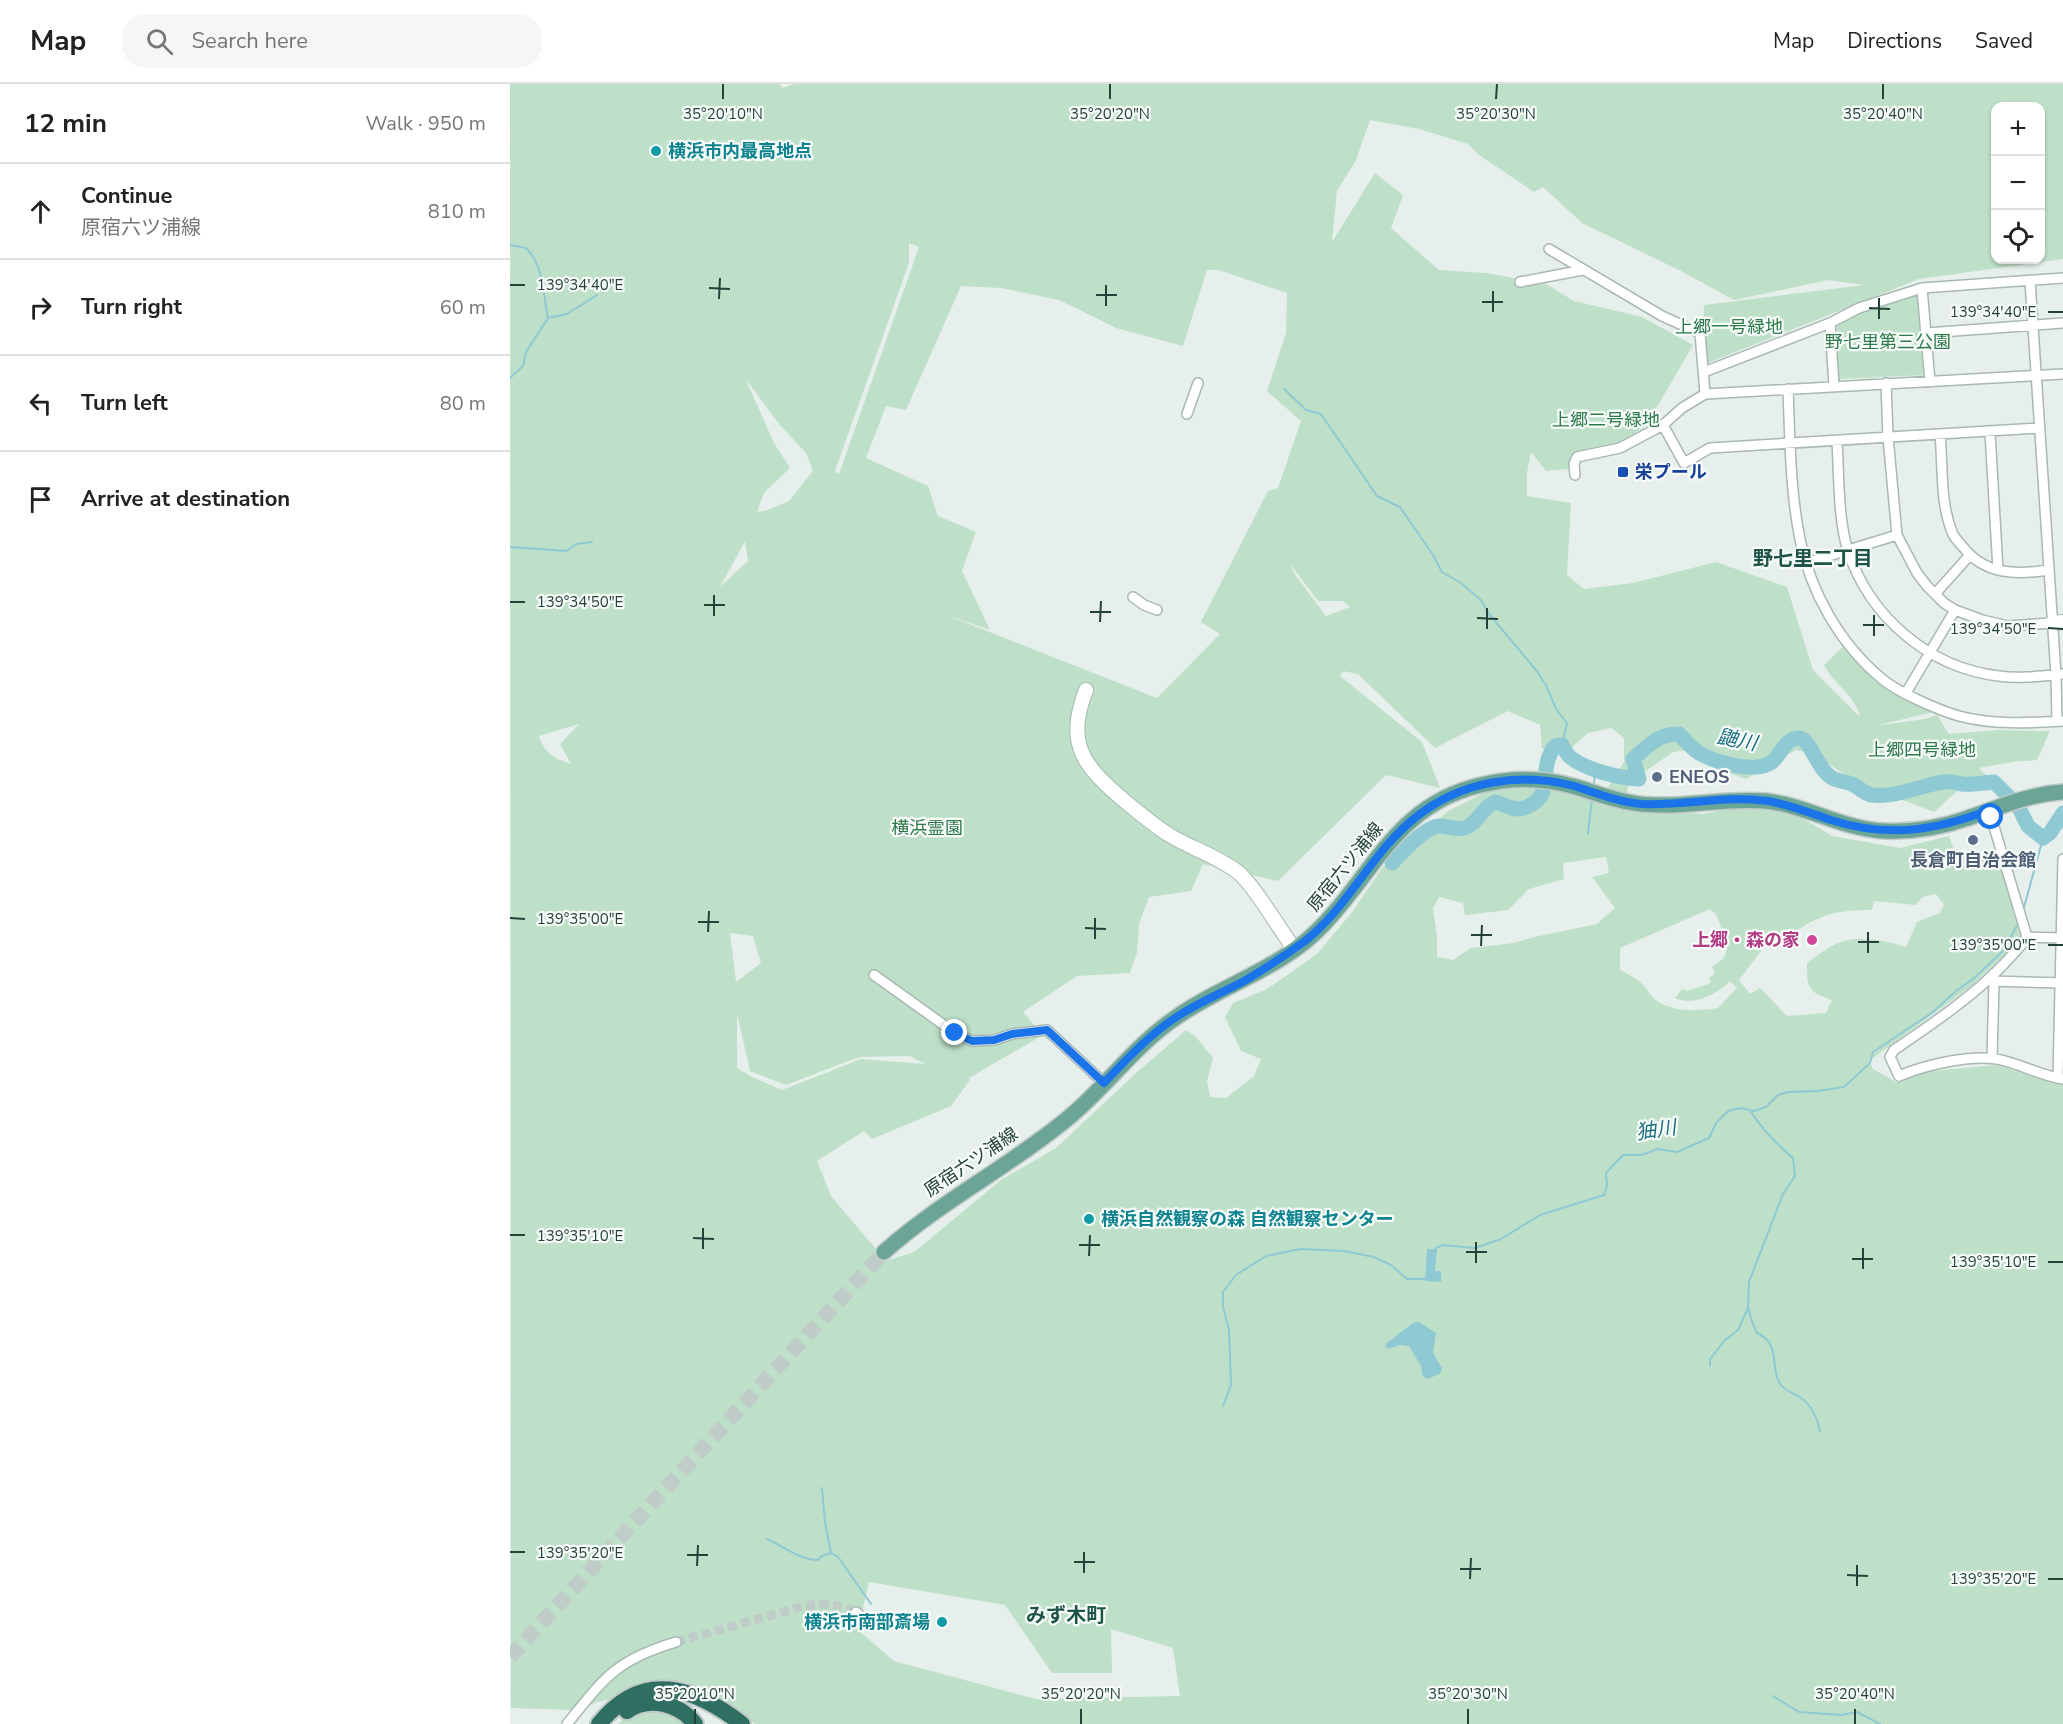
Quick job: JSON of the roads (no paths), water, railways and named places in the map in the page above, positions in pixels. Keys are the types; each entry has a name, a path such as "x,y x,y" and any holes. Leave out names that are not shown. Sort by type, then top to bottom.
{"highway":[{"path":"599,1724 617,1707 635,1695 666,1689 681,1690 710,1701 742,1724"},
{"path":"611,1724 631,1708 651,1703 667,1704 677,1708 686,1713 695,1724"}],"main road":[{"name":"原宿六ツ浦線","path":"884,1251 933,1211 1066,1120 1140,1046 1172,1020 1201,1001 1245,980 1320,929 1379,853 1400,831 1417,816 1445,798 1467,788 1504,781 1539,780 1632,803 1767,801 1798,808 1851,826 1881,831 1929,829 2021,799 2044,793 2063,792"}],"street":[{"path":"1549,249 1662,316 1701,333 1705,394"},
{"path":"1520,282 1583,270"},
{"path":"1704,372 1830,323 1859,308 1922,288 2063,278"},
{"path":"1788,389 1795,509 1800,540 1819,597 1840,633 1882,679 1906,693 1958,716 2001,723 2060,721 2057,623 2048,570 2030,281"},
{"path":"1922,288 1930,382"},
{"path":"1830,323 1834,386"},
{"path":"1927,333 2063,323"},
{"path":"1575,475 1574,464 1578,457 1612,451 1663,425 1682,408 1705,394 2063,374"},
{"path":"1187,414 1198,383"},
{"path":"1886,383 1888,437 1897,535 1917,573 1935,594 1955,610 1982,620 2008,626 2057,623"},
{"path":"1663,425 1684,463 1710,448 2039,428"},
{"path":"1990,432 1998,570"},
{"path":"1940,434 1947,513 1953,534 1969,556 1998,570 2022,574 2048,570"},
{"path":"1837,441 1844,531 1848,551 1867,591 1897,628 1929,653 1954,666 1989,675 2031,677 2060,674"},
{"path":"1806,563 1897,535"},
{"path":"1935,594 1969,556"},
{"path":"1133,597 1143,605 1157,610"},
{"path":"1906,693 1955,610"},
{"path":"1086,690 1078,714 1077,734 1080,748 1091,770 1162,831 1238,873 1249,884 1288,940 1292,950"},
{"path":"1993,809 2026,937 2021,947 1991,981 1894,1050 1890,1057 1899,1076 1937,1064 1992,1058 2061,1078 2063,859"},
{"path":"2026,937 2062,938"},
{"path":"874,975 955,1033 972,1041 994,1040 1012,1034 1047,1030 1104,1083"},
{"path":"1991,981 2062,983"},
{"path":"1991,981 1992,1058"},
{"path":"856,1612 866,1619"},
{"path":"567,1724 614,1670 630,1659 676,1642"}],"water":[{"path":"1427,1249 1437,1249 1435,1271 1441,1271 1441,1282 1425,1281"},
{"path":"1419,1322 1436,1333 1433,1353 1442,1368 1440,1374 1427,1379 1422,1375 1421,1366 1409,1346 1400,1345 1388,1349 1385,1346 1413,1323"}],"waterway":[{"path":"510,245 526,248 532,255 540,272 548,318"},
{"path":"510,378 523,366 526,352 548,318 567,314 597,295"},
{"path":"1284,389 1306,410 1321,414 1377,496 1400,507 1442,572 1461,583 1481,600 1489,614 1536,670 1547,687 1556,709 1567,723 1562,745"},
{"path":"510,547 567,551 576,544 592,542"},
{"name":"鼬川","path":"1392,863 1414,841 1433,827 1460,829 1467,827 1495,802 1517,809 1533,804 1543,791 1547,762 1555,746 1562,745 1570,757 1594,769 1639,779 1633,759 1659,738 1672,734 1679,734 1693,749 1706,757 1747,767 1766,765 1773,761 1787,743 1800,738 1808,744 1828,775 1872,795 1890,795 1946,782 1966,784 1994,782 2018,806 2028,826 2043,838 2050,833 2063,813"},
{"path":"1594,787 1595,769"},
{"path":"1588,834 1592,798"},
{"name":"㹨川","path":"2023,911 2043,838"},
{"name":"㹨川","path":"1436,1252 1436,1248 1443,1245 1475,1248 1501,1239 1540,1215 1604,1195 1607,1186 1606,1173 1623,1155 1642,1155 1657,1149 1677,1152 1709,1138 1716,1123 1728,1111 1741,1108 1754,1111 1766,1107 1778,1095 1788,1092 1844,1087 1870,1063 1873,1052 1933,1012 2003,951 2019,922"},
{"path":"1751,1112 1770,1136 1793,1158 1795,1176 1783,1194 1749,1282 1748,1306 1757,1333 1769,1343 1772,1349 1779,1382 1785,1389 1803,1399 1810,1407 1820,1431"},
{"name":"㹨川","path":"1223,1406 1231,1385 1229,1330 1223,1307 1223,1292 1236,1275 1266,1256 1300,1249 1344,1251 1374,1257 1391,1265 1407,1279 1426,1279"},
{"path":"1710,1366 1710,1359 1725,1340 1738,1330 1748,1308"},
{"path":"822,1488 831,1553 838,1557 871,1604"},
{"path":"767,1539 811,1559 818,1560 831,1553"},
{"path":"1773,1696 1799,1712 1841,1715 1857,1712 1880,1724"}],"tunnel":[{"path":"510,1657 884,1252"},
{"path":"676,1642 804,1606 830,1605 856,1612"}],"place":[{"name":"横浜市内最高地点","path":"656,151"},
{"name":"栄プール","path":"1623,472"},
{"name":"ENEOS","path":"1657,777"},
{"name":"長倉町自治会館","path":"1973,840"},
{"name":"上郷・森の家","path":"1812,940"},
{"name":"横浜自然観察の森 自然観察センター","path":"1089,1219"},
{"name":"横浜市南部斎場","path":"942,1622"}],"district":[{"name":"野七里二丁目","path":"1813,558"},
{"name":"みず木町","path":"1066,1615"}],"park label":[{"name":"上郷一号緑地","path":"1729,327"},
{"name":"野七里第三公園","path":"1888,342"},
{"name":"上郷二号緑地","path":"1606,420"},
{"name":"上郷四号緑地","path":"1922,750"},
{"name":"横浜霊園","path":"927,828"}]}
